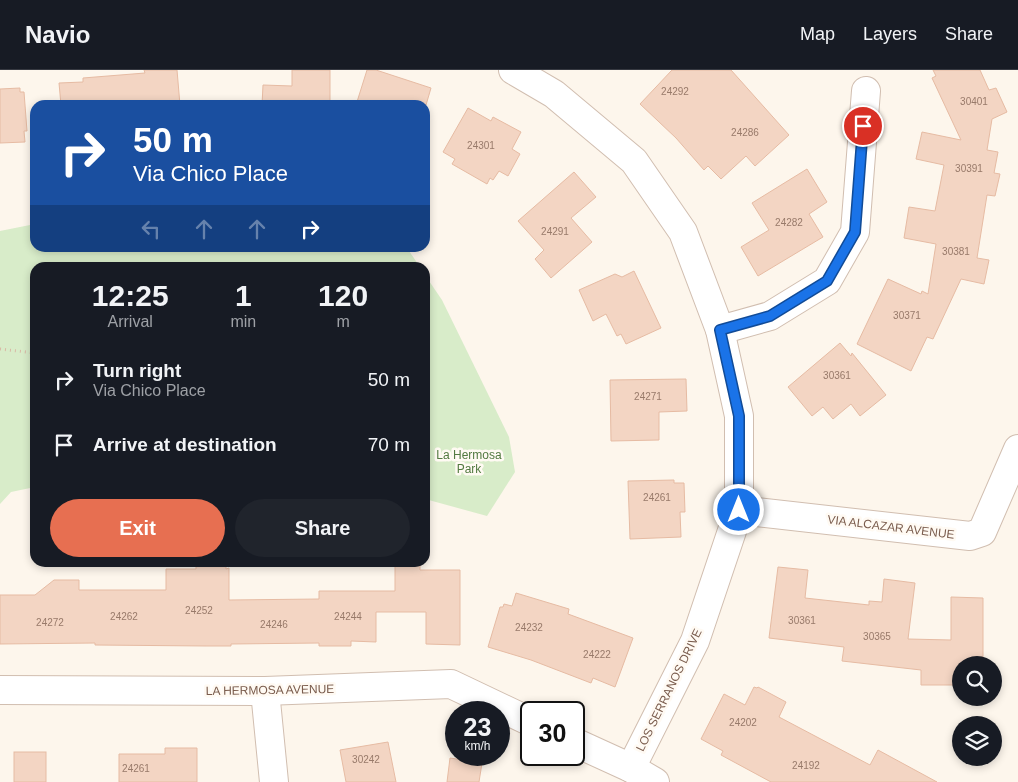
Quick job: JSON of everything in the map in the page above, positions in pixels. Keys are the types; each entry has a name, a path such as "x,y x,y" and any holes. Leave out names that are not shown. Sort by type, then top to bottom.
{"street":[{"name":"LOS SERRANOS DRIVE","path":"514,70 554,94 634,161 683,232 720,330 739,416 739,510 695,641 631,768"},
{"path":"720,330 770,316 827,281 855,232 866,91"},
{"name":"VIA ALCAZAR AVENUE","path":"739,510 970,536 982,532 1018,448"},
{"name":"LA HERMOSA AVENUE","path":"0,690 265,691 451,684 520,717"},
{"path":"265,691 274,782"},
{"path":"585,747 631,768 655,782"}],"path":[{"path":"0,349 30,352"}],"green space":[{"path":"30,225 30,252 410,252 417,262 30,262 30,488 11,492 0,504 0,231"},
{"name":"La Hermosa Park","path":"430,282 442,300 509,437 515,472 487,516 430,500"}],"building":[{"path":"144,70 177,70 180,100 61,100 59,83 83,82 83,78 145,73"},
{"path":"292,70 330,70 330,100 262,100 263,85 292,86"},
{"path":"367,70 376,70 431,88 427,100 358,100"},
{"path":"672,70 731,70 789,135 755,166 746,156 721,179 708,166 704,170 676,138 640,104"},
{"path":"933,70 980,70 989,90 996,88 1007,112 992,119 987,150 998,152 994,173 1000,174 995,196 987,195 977,258 989,260 984,284 961,279 933,339 927,337 911,371 857,344 888,279 921,294 922,291 928,294 936,244 904,238 909,207 935,211 944,165 916,159 922,132 961,140 932,78 936,76"},
{"path":"20,88 20,92 24,92 27,131 24,131 25,142 0,143 0,89"},
{"path":"468,108 491,121 493,117 521,132 512,149 520,154 508,176 499,171 493,180 490,178 487,184 452,164 455,159 443,152"},
{"path":"807,169 827,202 809,214 823,237 758,276 741,247 769,230 752,203"},
{"path":"574,172 596,197 571,218 592,242 551,278 535,259 544,250 518,221"},
{"path":"634,271 661,328 626,344 621,334 617,336 606,314 593,321 579,290 615,274 622,277"},
{"path":"840,343 851,356 852,353 886,395 860,416 851,404 833,419 823,407 812,416 788,387"},
{"path":"686,379 687,411 659,412 659,440 611,441 610,380"},
{"path":"674,480 674,483 684,483 685,512 680,512 681,537 630,539 628,481"},
{"path":"196,567 229,568 229,600 319,599 319,591 395,591 395,567 420,567 420,570 460,570 460,645 426,644 426,612 376,612 376,642 351,641 351,646 319,646 319,643 231,644 231,646 95,645 95,643 0,644 0,595 35,595 54,580 79,580 79,590 166,590 166,569 196,569"},
{"path":"778,567 808,570 805,598 869,605 869,601 882,602 884,579 915,583 908,639 951,640 951,597 983,598 983,656 952,656 952,685 921,685 921,670 842,661 844,647 769,638"},
{"path":"516,593 569,609 568,614 633,638 615,687 593,678 591,683 531,660 488,647 500,607 503,607 504,604 512,606"},
{"path":"754,687 758,687 786,702 779,717 870,765 878,750 937,782 771,782 721,755 723,751 701,739 724,694 745,705"},
{"path":"388,742 396,782 346,782 340,750"},
{"path":"165,748 197,748 197,782 119,782 119,754 165,754"},
{"path":"14,752 46,752 46,782 14,782"},
{"path":"449,766 482,766 479,782 447,782"}],"route":[{"path":"739,510 739,416 720,330 770,316 827,281 855,232 863,126"}]}
